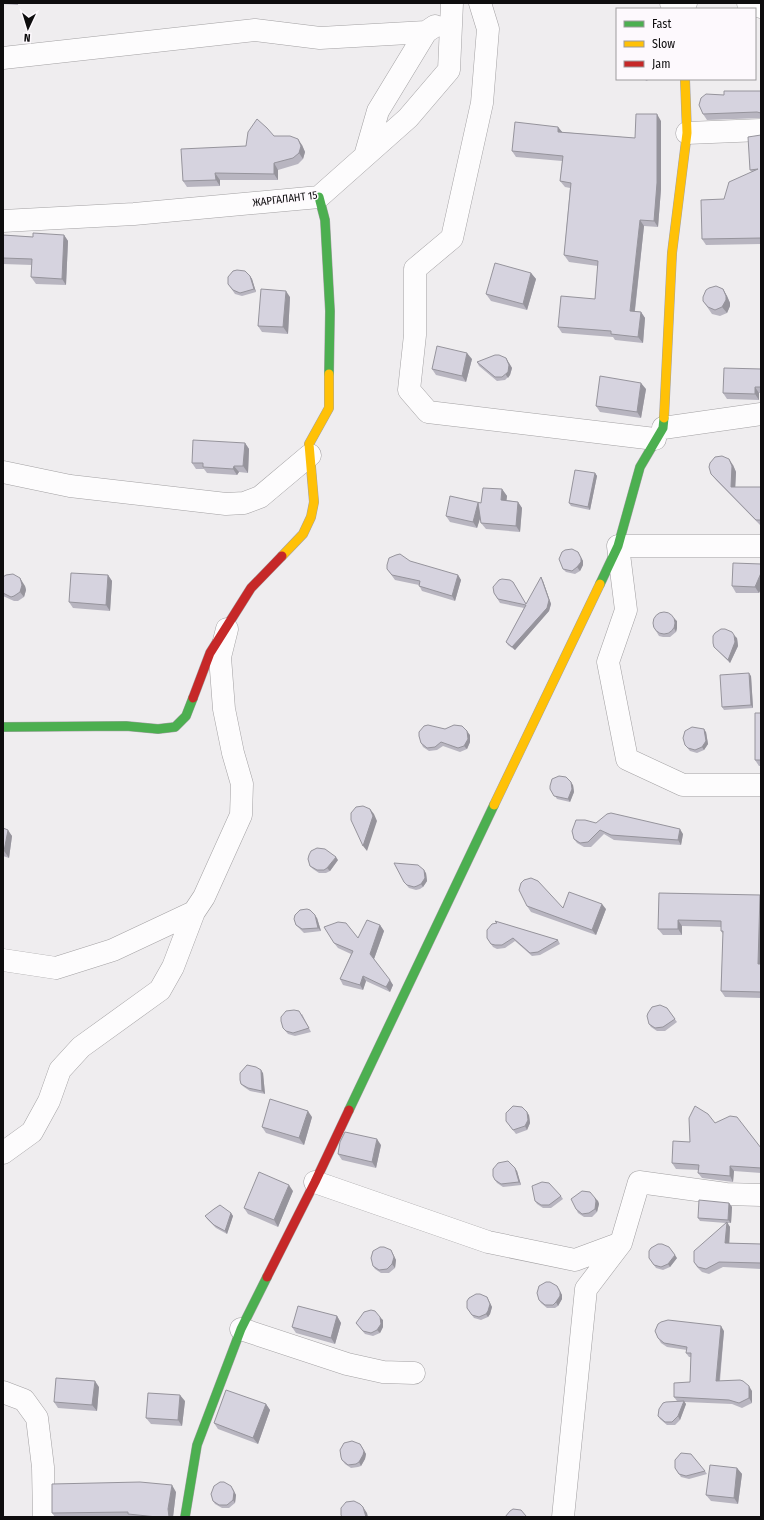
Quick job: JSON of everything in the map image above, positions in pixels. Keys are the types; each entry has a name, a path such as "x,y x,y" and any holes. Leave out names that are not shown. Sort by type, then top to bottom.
{"street":[{"path":"480,3 488,30 482,103 452,238 415,269 415,335 409,390 428,412 659,433 761,414"},
{"path":"748,3 761,7"},
{"path":"365,156 378,111 426,32 451,10"},
{"name":"ЖАРГАЛАНТ 15","path":"3,221 134,214 319,197 408,118 449,70 451,10"},
{"path":"3,58 255,30 320,38 426,32"},
{"path":"185,1517 196,1445 241,1329 315,1182 393,1014 618,546 640,467 659,433 672,253 687,133 684,80"},
{"path":"687,133 761,130"},
{"path":"3,727 126,726 158,729 175,727 186,716 210,653 251,588 303,534 312,517 314,502 309,444 329,408 330,311 325,220 319,197"},
{"path":"3,472 70,486 226,504 244,503 260,497 310,455"},
{"path":"618,546 761,546"},
{"path":"618,546 626,610 608,662 627,759 683,785 761,785"},
{"path":"3,1153 32,1132 49,1101 60,1070 81,1048 160,990 173,967 194,912 207,891 241,815 242,784 233,753 224,710 220,657 227,628"},
{"path":"3,960 56,968 113,950 194,912"},
{"path":"315,1182 488,1242 575,1260 621,1243"},
{"path":"563,1517 586,1289 621,1243 639,1182 726,1194 761,1195"},
{"path":"241,1329 347,1364 384,1372 414,1373"},
{"path":"3,1392 24,1400 37,1418 43,1467 44,1517"}],"building":[{"path":"724,91 761,91 761,113 703,114 699,105 701,98 706,94 724,95"},
{"path":"636,114 657,114 657,183 654,221 640,220 630,311 641,312 638,337 611,334 611,331 558,327 561,296 595,299 598,261 564,255 571,183 560,181 563,156 512,151 515,122 558,127 558,132 635,138"},
{"path":"257,119 274,136 290,136 298,139 301,146 299,153 293,158 274,163 274,174 215,173 216,180 183,181 181,149 246,146 248,132"},
{"path":"761,135 761,238 702,239 701,200 724,199 729,182 758,169 750,170 748,137"},
{"path":"33,233 64,235 62,279 31,277 32,259 3,258 3,235 33,237"},
{"path":"495,263 531,273 523,304 486,294"},
{"path":"233,271 245,271 250,276 254,289 240,293 233,290 228,284 228,277"},
{"path":"716,286 723,289 726,300 722,307 715,310 708,307 703,301 703,297 706,290"},
{"path":"261,289 286,291 283,327 258,326"},
{"path":"437,346 467,353 462,376 432,369"},
{"path":"495,355 506,358 509,365 508,372 502,377 495,377 477,362"},
{"path":"724,368 761,369 761,387 755,387 755,394 723,393"},
{"path":"600,376 641,383 637,412 596,406"},
{"path":"193,440 245,443 243,466 234,466 233,469 203,467 203,463 192,463"},
{"path":"722,456 729,459 732,466 731,487 761,487 761,520 756,520 711,474 709,467 710,463 715,457"},
{"path":"575,470 595,473 588,507 569,503"},
{"path":"483,488 502,489 501,500 518,502 516,526 481,523 478,503 473,522 446,516 450,496 481,503"},
{"path":"572,549 578,552 581,562 572,571 563,569 559,559 562,552"},
{"path":"400,554 410,561 458,575 452,596 419,586 420,581 392,575 387,569 389,558"},
{"path":"733,563 761,564 761,573 755,587 732,586"},
{"path":"71,573 108,575 106,605 69,602"},
{"path":"13,574 20,578 22,585 20,592 11,597 3,593 3,577"},
{"path":"541,577 549,600 547,608 512,647 506,642 526,605 498,599 494,593 493,587 499,580 510,580 513,582 526,604"},
{"path":"664,612 672,615 675,623 672,631 664,634 656,631 653,623 656,615"},
{"path":"721,629 732,632 734,635 735,642 728,660 714,647 713,643 713,636"},
{"path":"749,673 751,705 722,707 720,675"},
{"path":"755,713 761,713 761,760 755,760"},
{"path":"428,725 445,729 454,725 462,726 467,731 468,739 464,746 458,748 441,742 435,747 427,748 421,743 419,732 424,726"},
{"path":"692,727 704,729 706,741 702,747 695,750 688,748 685,745 683,738 685,731"},
{"path":"559,776 566,777 571,782 572,789 568,799 554,796 550,789 552,779"},
{"path":"363,806 370,809 373,816 363,846 351,820 351,813 356,807"},
{"path":"611,813 680,829 678,840 611,835 600,830 588,842 580,843 574,839 572,831 576,820 585,820 596,823 607,814"},
{"path":"3,828 8,830 4,851 3,851"},
{"path":"317,848 325,849 336,857 324,870 317,870 310,866 308,859 309,855 311,851"},
{"path":"394,863 418,865 424,870 425,878 421,884 417,886 414,887 407,885"},
{"path":"531,878 538,881 563,908 569,892 602,904 592,930 527,906 519,890 521,883 524,880"},
{"path":"659,893 760,895 758,964 761,964 761,992 721,991 723,931 721,931 721,921 678,920 678,929 658,929"},
{"path":"307,909 315,915 318,928 302,929 296,925 294,919 295,915 300,910"},
{"path":"367,920 380,925 370,954 390,980 386,987 363,976 360,985 340,979 353,951 334,943 324,927 338,922 346,923 358,938"},
{"path":"495,921 558,940 538,952 530,953 513,938 502,945 491,944 487,938 487,930 492,924 497,923"},
{"path":"660,1005 667,1008 675,1019 663,1027 655,1028 649,1024 647,1016 652,1007"},
{"path":"286,1011 299,1011 309,1028 293,1033 286,1031 283,1028 281,1017"},
{"path":"247,1065 261,1070 262,1091 248,1088 241,1084 240,1073"},
{"path":"270,1099 308,1111 299,1138 262,1127"},
{"path":"513,1106 522,1107 527,1112 528,1120 525,1126 513,1130 506,1121 506,1113"},
{"path":"695,1106 708,1114 715,1123 730,1116 737,1117 761,1148 761,1168 730,1166 730,1176 698,1173 699,1165 672,1163 673,1141 690,1142 689,1118"},
{"path":"345,1132 377,1139 372,1162 338,1154 340,1142"},
{"path":"508,1161 515,1168 519,1182 501,1184 495,1180 493,1176 493,1169 498,1163"},
{"path":"259,1172 289,1185 274,1220 244,1208"},
{"path":"542,1182 549,1183 561,1196 549,1205 541,1205 535,1201 532,1186"},
{"path":"582,1191 590,1192 596,1201 595,1209 589,1213 582,1214 576,1209 571,1199"},
{"path":"699,1200 729,1203 728,1220 698,1218"},
{"path":"220,1205 231,1213 225,1231 214,1225 205,1216"},
{"path":"727,1222 725,1243 761,1244 761,1263 719,1262 706,1269 698,1267 694,1262 694,1251"},
{"path":"658,1244 669,1247 675,1255 668,1264 661,1267 654,1265 649,1258 649,1251"},
{"path":"380,1247 391,1250 394,1257 392,1264 387,1269 379,1270 373,1266 371,1258 373,1251"},
{"path":"546,1282 550,1282 557,1286 560,1292 560,1296 553,1305 545,1305 539,1300 537,1293 539,1286"},
{"path":"476,1294 487,1297 490,1304 486,1314 479,1317 472,1315 467,1308 467,1301"},
{"path":"298,1306 337,1316 331,1338 292,1327"},
{"path":"371,1310 375,1311 380,1317 381,1324 377,1330 371,1333 363,1331 356,1323 364,1312"},
{"path":"668,1320 721,1326 716,1381 743,1381 749,1386 749,1398 739,1403 729,1400 674,1397 674,1383 690,1382 691,1353 686,1353 687,1347 664,1343 658,1338 655,1331 658,1324"},
{"path":"56,1378 95,1381 92,1405 54,1402"},
{"path":"226,1390 266,1404 253,1438 214,1423"},
{"path":"148,1393 180,1395 178,1420 146,1418"},
{"path":"684,1401 678,1416 672,1422 665,1422 658,1416 659,1409 663,1403"},
{"path":"352,1441 360,1444 364,1451 359,1462 348,1465 342,1460 340,1450 344,1443"},
{"path":"681,1453 691,1454 705,1471 686,1476 679,1474 675,1468 675,1460"},
{"path":"710,1465 737,1468 734,1498 706,1495"},
{"path":"140,1482 172,1485 168,1509 169,1517 128,1514 128,1512 52,1513 52,1484"},
{"path":"220,1482 224,1482 231,1486 234,1492 233,1500 227,1505 219,1505 213,1501 211,1494 214,1486"},
{"path":"354,1501 363,1507 366,1517 342,1517 341,1508 346,1502"},
{"path":"513,1509 521,1510 527,1517 505,1517"}],"traffic: fast":[{"path":"319,197 325,220 330,311 329,374"},
{"path":"600,584 618,546 640,467 663,428 664,418"},
{"path":"3,727 126,726 158,729 175,727 186,716 193,698"},
{"path":"349,1110 494,805"},
{"path":"185,1517 197,1445 241,1329 267,1277"}],"traffic: slow":[{"path":"664,418 672,253 687,133 685,80"},
{"path":"282,556 303,534 311,517 314,502 309,444 329,408 329,374"},
{"path":"494,805 600,584"}],"traffic: jam":[{"path":"193,698 210,653 251,588 282,556"},
{"path":"267,1277 315,1182 349,1110"}]}
